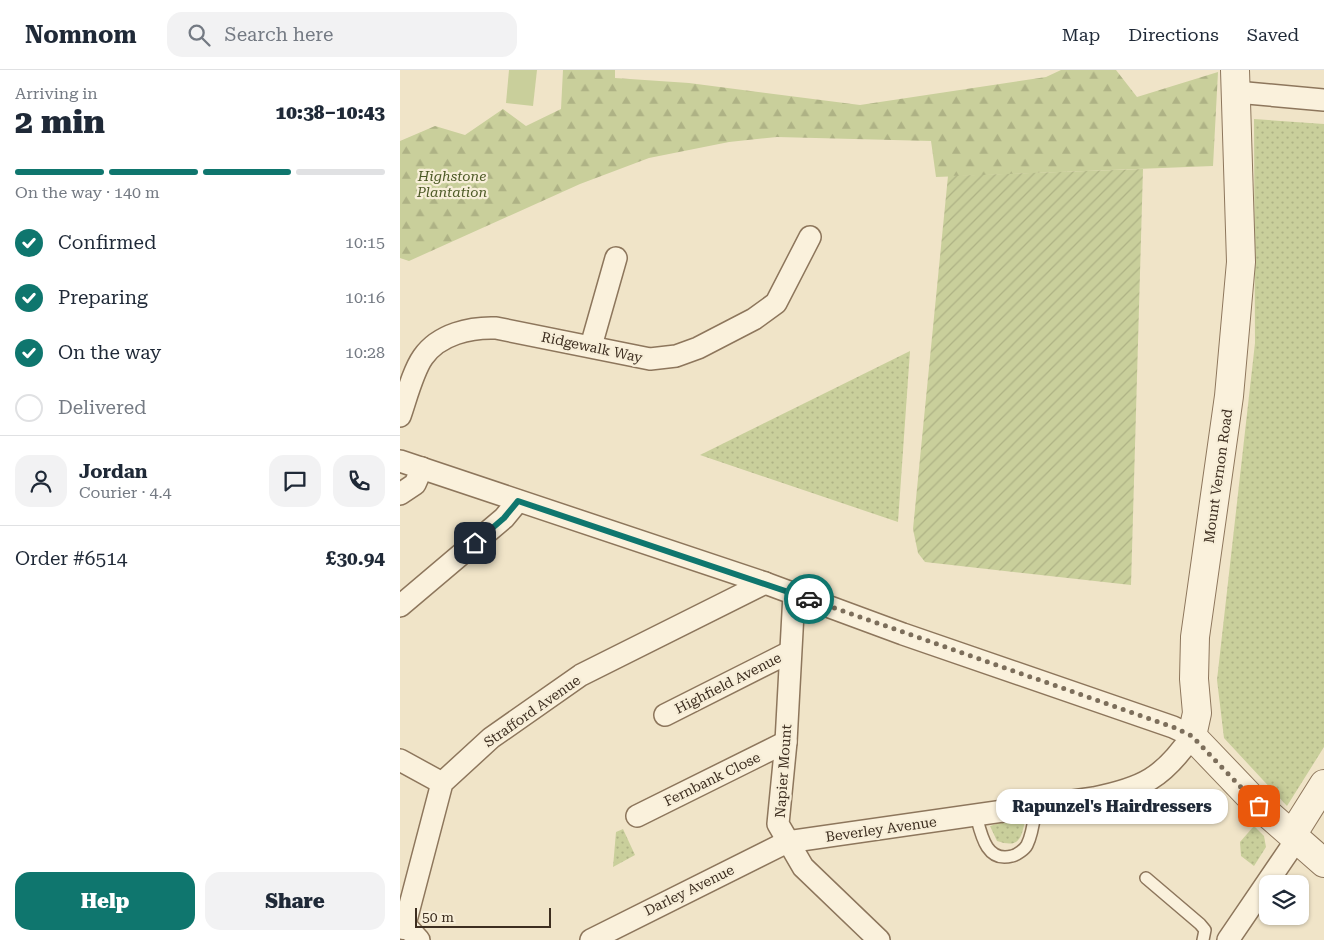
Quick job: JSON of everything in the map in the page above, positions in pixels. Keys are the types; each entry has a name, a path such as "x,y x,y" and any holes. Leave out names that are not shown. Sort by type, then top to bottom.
{"street":[{"path":"1236,81 1324,100"},
{"name":"Mount Vernon Road","path":"1192,736 1197,713 1194,679 1195,637 1229,396 1241,262 1236,81"},
{"name":"Ridgewalk Way","path":"400,416 422,358 433,347 447,338 474,328 496,328 650,359 676,356 698,348 754,319 776,303 810,237"},
{"path":"591,346 616,258"},
{"path":"400,461 764,583 1173,727 1192,736 1259,806 1324,863"},
{"path":"400,494 415,484 422,468"},
{"path":"400,606 504,518 518,501"},
{"name":"Strafford Avenue","path":"442,782 491,738 581,675 764,583"},
{"name":"Napier Mount","path":"794,594 786,742 778,824 803,867 877,938"},
{"name":"Highfield Avenue","path":"665,715 790,652"},
{"name":"Beverley Avenue","path":"787,842 1128,792 1152,779 1178,757 1192,736"},
{"name":"Fernbank Close","path":"637,816 786,742"},
{"path":"400,760 442,782 408,932"},
{"path":"1228,940 1290,849 1297,827 1324,784"},
{"name":"Darley Avenue","path":"591,940 787,842"},
{"path":"852,940 877,938"}],"lane":[{"path":"976,815 984,843 992,853 1001,858 1014,856 1026,847 1032,834 1036,806"},
{"path":"1146,878 1200,924 1204,930 1203,940"}],"green space":[{"path":"509,70 537,70 533,106 506,103"},
{"name":"Highstone Plantation","path":"563,70 615,70 615,78 689,83 860,105 1046,77 1061,70 1116,70 1137,97 1218,72 1213,166 936,177 931,141 777,137 729,142 649,158 580,184 409,261 400,258 400,141 435,126 465,135 503,109 526,126 561,109"},
{"path":"1254,119 1324,124 1324,747 1287,806 1224,738 1217,680 1255,343"},
{"path":"1143,169 1131,585 925,562 918,553 913,529 948,176"},
{"path":"910,351 898,522 700,455"},
{"path":"1006,821 1025,821 1020,838 1014,843 997,841 990,826"},
{"path":"1254,826 1264,836 1266,847 1254,866 1241,856 1240,842"},
{"path":"623,829 635,855 613,867 616,832"}],"way so far":[{"path":"809,599 903,634 1173,727 1192,736 1259,806"}],"place":[{"name":"Rapunzel's Hairdressers","path":"1259,806"}],"route":[{"path":"475,543 504,518 518,501 809,599"}]}
